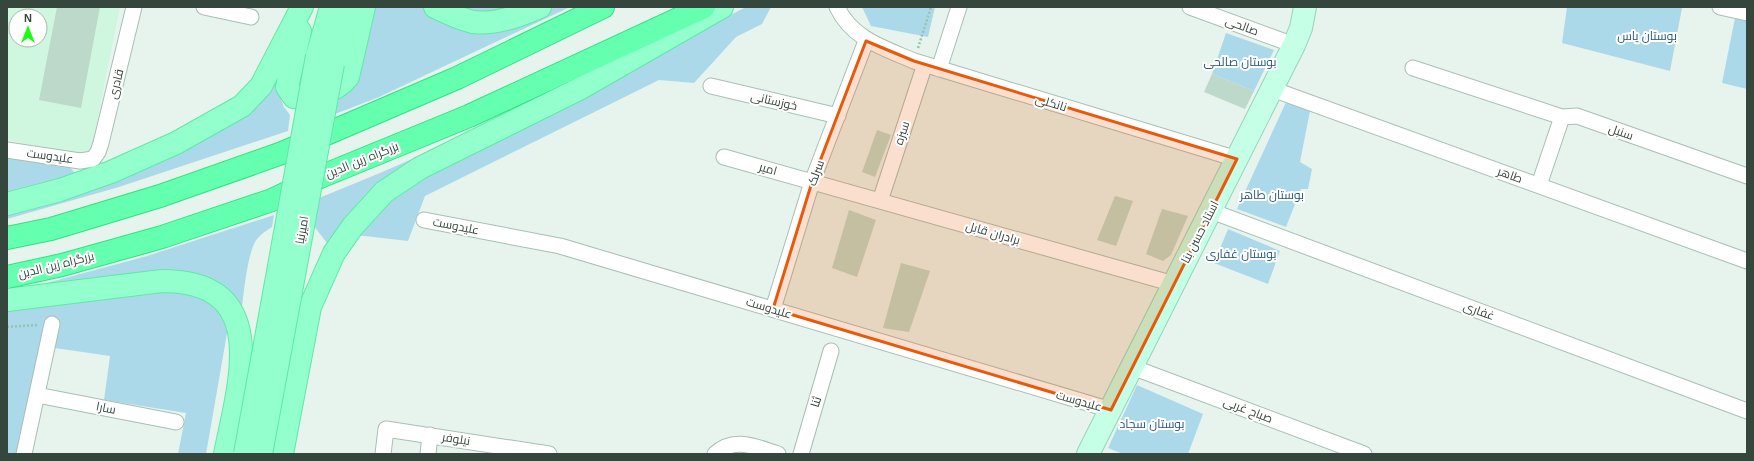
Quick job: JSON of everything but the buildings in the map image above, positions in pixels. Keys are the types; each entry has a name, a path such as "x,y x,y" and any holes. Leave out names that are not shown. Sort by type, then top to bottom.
{"highway":[{"path":"7,238 51,228 160,196 282,153 457,78 603,7"},
{"name":"بزرگراه زین الدین","path":"7,277 62,265 162,237 272,200 320,177 469,116 704,7"}],"main road":[{"path":"7,204 60,190 111,172 176,143 242,106 261,86 302,7"},
{"path":"306,7 287,87 294,97 318,95 342,85 348,77 364,7"},
{"name":"امیرنیا","path":"245,454 317,56 331,7"},
{"name":"امیرنیا","path":"261,454 333,64 347,7"},
{"path":"435,7 452,15 474,22 503,20 523,15 540,7"},
{"path":"282,454 310,307 334,253 353,226 384,192 420,168 579,89 722,7"},
{"name":"استاد حسن بنا","path":"1088,454 1294,45 1306,9"},
{"path":"7,300 162,282 180,282 196,285 216,295 225,302 233,316 239,330 242,347 240,377 225,454"}],"street":[{"name":"قادری","path":"93,158 98,152 101,143 134,7"},
{"path":"204,7 251,17"},
{"path":"837,7 842,18 866,41"},
{"path":"939,69 958,7"},
{"name":"صالحی","path":"1190,7 1294,45"},
{"path":"1720,7 1747,13"},
{"name":"نانکلی","path":"866,41 939,69 1237,159"},
{"name":"سرلک","path":"773,309 812,182 866,41"},
{"name":"سبزه","path":"880,201 919,62"},
{"name":"سنبل","path":"1412,68 1562,117 1577,116 1747,176"},
{"name":"خوزستانی","path":"711,86 838,116"},
{"name":"طاهر","path":"1272,89 1747,261"},
{"path":"1539,186 1562,117"},
{"name":"علیدوست","path":"7,150 80,161 93,158"},
{"name":"امیر","path":"724,157 812,182"},
{"name":"برادران قابل","path":"812,182 1174,284"},
{"name":"غفاری","path":"1211,211 1747,411"},
{"name":"علیدوست","path":"424,220 560,246 1111,410"},
{"path":"24,454 52,324"},
{"name":"ثنا","path":"801,454 832,351"},
{"name":"صباح غربی","path":"1132,367 1364,454"},
{"name":"سارا","path":"37,395 176,422"},
{"name":"نیلوفر","path":"383,454 386,429 549,454"},
{"path":"428,454 430,435"},
{"path":"717,453 725,446 744,444 778,454"}],"path":[{"path":"919,62 931,7"},
{"path":"7,327 52,324"}],"highlighted area":[{"path":"866,41 914,61 1237,159 1111,410 773,309 812,182"}],"shaded area":[{"path":"7,7 120,7 90,157 7,140"}],"green space":[{"path":"370,7 421,7 443,19 530,18 555,7 570,7 379,97 330,116"},
{"path":"451,7 521,7 481,15"},
{"path":"746,7 771,7 762,24 736,37 694,83 659,80 425,196 408,241 356,235 379,206 422,174"},
{"path":"862,7 935,7 928,37 871,26"},
{"name":"بوستان یاس","path":"1567,7 1682,8 1670,71 1562,43"},
{"path":"1735,18 1747,20 1747,89 1722,83"},
{"name":"بوستان صالحی","path":"1226,33 1274,50 1254,91 1212,74"},
{"path":"291,42 279,94 284,107 290,115 288,131 119,187 7,219 7,210 214,132"},
{"name":"بوستان طاهر","path":"1287,100 1310,111 1300,162 1312,169 1308,189 1301,189 1286,227 1237,209"},
{"path":"467,135 422,159 330,247 310,221 314,200"},
{"path":"7,157 69,166 77,176 7,194"},
{"path":"274,215 272,227 257,239 254,245 246,274 241,313 215,287 17,291 147,256"},
{"name":"بوستان غفاری","path":"1228,229 1280,251 1268,284 1214,263"},
{"path":"154,287 194,290 224,309 229,322 206,454 178,454 186,413 104,400 110,356 41,346 16,454 7,454 7,307"},
{"name":"بوستان سجاد","path":"1137,385 1203,414 1188,454 1123,454 1108,448"}]}
